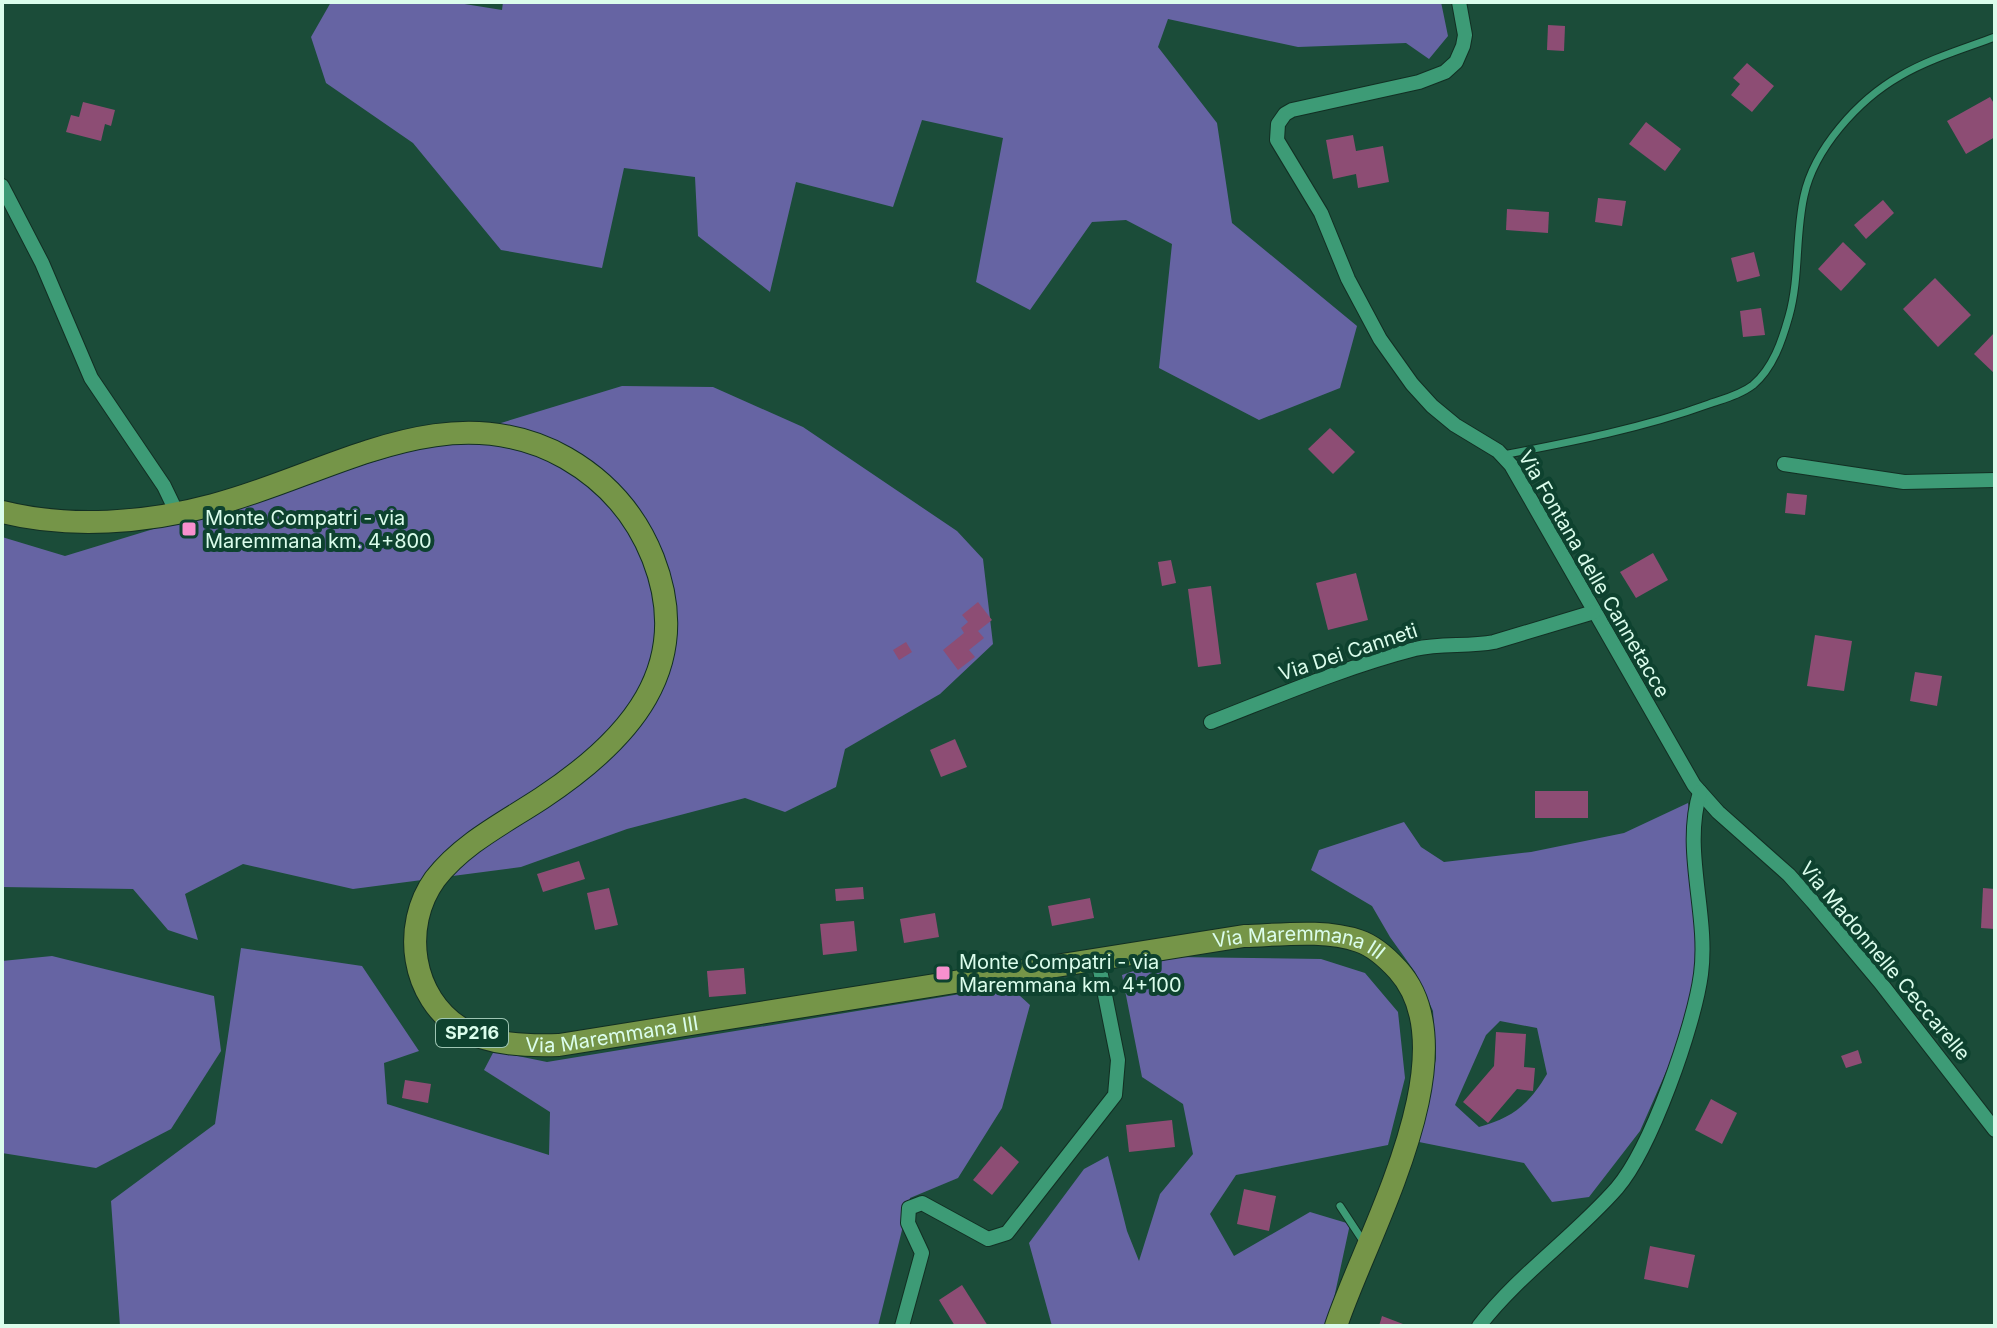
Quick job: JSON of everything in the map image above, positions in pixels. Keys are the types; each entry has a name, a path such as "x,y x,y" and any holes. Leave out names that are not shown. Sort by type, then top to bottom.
{"main road":[{"name":"Via Maremmana III","path":"2,512 42,520 79,521 134,520 177,513 218,504 412,438 470,431 510,436 555,452 610,491 641,532 656,567 665,618 661,661 649,696 628,725 579,771 459,852 430,886 418,913 414,946 420,975 438,1006 464,1030 497,1041 530,1046 588,1042 1244,936 1318,934 1366,943 1395,967 1412,989 1423,1034 1423,1071 1405,1149 1336,1326"}],"street":[{"name":"Via Fontana delle Cannetacce","path":"1459,2 1465,35 1463,46 1456,62 1445,72 1419,82 1292,110 1281,118 1276,134 1326,223 1356,297 1391,356 1439,412 1503,455 1511,465 1683,768 1700,792"},
{"path":"2,186 42,263 91,378 164,486 177,513"},
{"path":"1784,464 1904,482 1995,480"},
{"name":"Via Dei Canneti","path":"1211,722 1364,664 1407,651 1432,646 1494,642 1594,612"},
{"path":"1479,1326 1526,1275 1618,1186 1636,1159 1656,1115 1694,1007 1701,975 1703,940 1693,828 1700,792"},
{"name":"Via Madonnelle Ceccarelle","path":"1700,792 1789,875 1813,902 1995,1130"},
{"path":"902,1326 922,1253 908,1223 909,1208 922,1203 988,1239 1007,1233 1115,1095 1118,1060 1098,960"}],"lane":[{"path":"1503,455 1681,414 1731,397 1753,385 1769,365 1783,335 1796,283 1803,200 1808,178 1818,158 1848,120 1890,82 1922,65 1995,37"},
{"path":"1340,1206 1366,1246"}],"shaded area":[{"path":"331,2 452,2 502,10 503,2 1441,2 1448,36 1429,59 1406,43 1298,47 1168,19 1158,47 1217,123 1232,223 1357,326 1340,388 1259,420 1159,368 1172,244 1126,220 1092,222 1030,310 976,282 1003,138 922,120 893,207 796,182 770,292 698,236 695,177 624,168 602,268 501,250 413,143 326,83 311,37"},
{"path":"622,386 713,387 803,427 957,531 983,559 993,644 940,694 845,749 836,787 785,812 745,798 627,829 521,867 353,889 243,864 185,894 198,940 168,930 133,889 2,887 2,537 65,556"},
{"path":"1688,803 1695,865 1698,964 1680,1040 1640,1131 1589,1197 1552,1202 1524,1163 1419,1142 1436,1058 1433,1011 1415,972 1372,906 1311,870 1319,850 1404,822 1421,847 1444,862 1531,852 1624,833","holes":["1500,1021 1537,1028 1547,1074 1534,1094 1519,1108 1479,1127 1455,1105 1486,1035"]},
{"path":"241,948 362,966 419,1051 384,1063 387,1104 549,1155 550,1112 484,1070 494,1051 547,1062 1009,986 1030,1005 1002,1108 958,1178 910,1198 878,1326 120,1326 111,1201 215,1124"},
{"path":"52,956 214,996 221,1051 171,1129 96,1168 2,1153 2,961"},
{"path":"1174,957 1321,959 1365,973 1398,1012 1405,1078 1388,1145 1236,1175 1210,1214 1234,1256 1310,1212 1350,1224 1328,1326 1052,1326 1029,1243 1084,1169 1108,1156 1127,1231 1139,1261 1160,1194 1193,1154 1183,1104 1142,1077 1122,975"}],"building":[{"path":"1548,25 1565,26 1564,51 1547,50"},
{"path":"1747,63 1774,86 1752,112 1731,95 1740,84 1733,78"},
{"path":"1990,97 1995,105 1995,137 1966,154 1947,121"},
{"path":"83,102 115,110 111,126 105,124 101,141 66,132 71,115 79,117"},
{"path":"1646,122 1681,149 1665,171 1629,144"},
{"path":"1353,135 1356,151 1383,146 1389,182 1358,188 1356,174 1333,179 1326,140"},
{"path":"1598,198 1626,201 1622,226 1595,222"},
{"path":"1883,200 1894,213 1866,239 1854,225"},
{"path":"1507,209 1549,212 1548,233 1506,230"},
{"path":"1843,242 1866,264 1841,291 1818,269"},
{"path":"1754,252 1760,276 1737,282 1731,258"},
{"path":"1935,278 1971,315 1938,347 1903,309"},
{"path":"1761,308 1765,335 1743,337 1740,311"},
{"path":"1995,332 1995,374 1974,354"},
{"path":"1330,428 1355,452 1333,474 1308,449"},
{"path":"1787,493 1807,495 1805,515 1785,513"},
{"path":"1653,553 1668,580 1636,598 1620,572"},
{"path":"1171,560 1176,583 1162,586 1158,562"},
{"path":"1356,573 1368,620 1328,630 1316,583"},
{"path":"1211,586 1221,664 1198,667 1188,589"},
{"path":"978,602 992,620 978,631 984,638 969,650 975,657 958,670 943,650 964,633 961,628 968,622 962,615"},
{"path":"1815,635 1852,641 1844,691 1807,686"},
{"path":"906,642 912,652 899,660 893,650"},
{"path":"1915,672 1942,676 1937,706 1910,701"},
{"path":"955,739 967,767 941,777 930,750"},
{"path":"1535,791 1588,791 1588,818 1535,818"},
{"path":"579,861 585,879 543,892 537,874"},
{"path":"863,887 864,899 836,901 835,889"},
{"path":"609,888 618,925 595,930 587,893"},
{"path":"1983,888 1995,889 1995,929 1981,928"},
{"path":"1090,898 1094,918 1052,926 1048,906"},
{"path":"935,913 939,937 904,943 900,919"},
{"path":"854,921 857,951 823,955 820,924"},
{"path":"744,968 746,994 709,997 707,971"},
{"path":"1496,1032 1526,1034 1524,1067 1535,1068 1533,1091 1517,1089 1488,1123 1463,1102 1494,1066"},
{"path":"1858,1050 1862,1063 1846,1068 1841,1056"},
{"path":"405,1080 431,1084 428,1103 402,1098"},
{"path":"1711,1099 1737,1113 1722,1144 1695,1130"},
{"path":"1172,1120 1175,1147 1129,1152 1126,1125"},
{"path":"1001,1146 1019,1162 992,1195 973,1180"},
{"path":"1244,1189 1276,1196 1269,1231 1237,1224"},
{"path":"1650,1246 1695,1255 1688,1288 1644,1279"},
{"path":"962,1285 988,1326 955,1326 939,1300"},
{"path":"1382,1316 1403,1324 1379,1326"}],"place":[{"name":"Monte Compatri - via Maremmana km. 4+800","path":"189,529"},
{"name":"Monte Compatri - via Maremmana km. 4+100","path":"943,973"}]}
